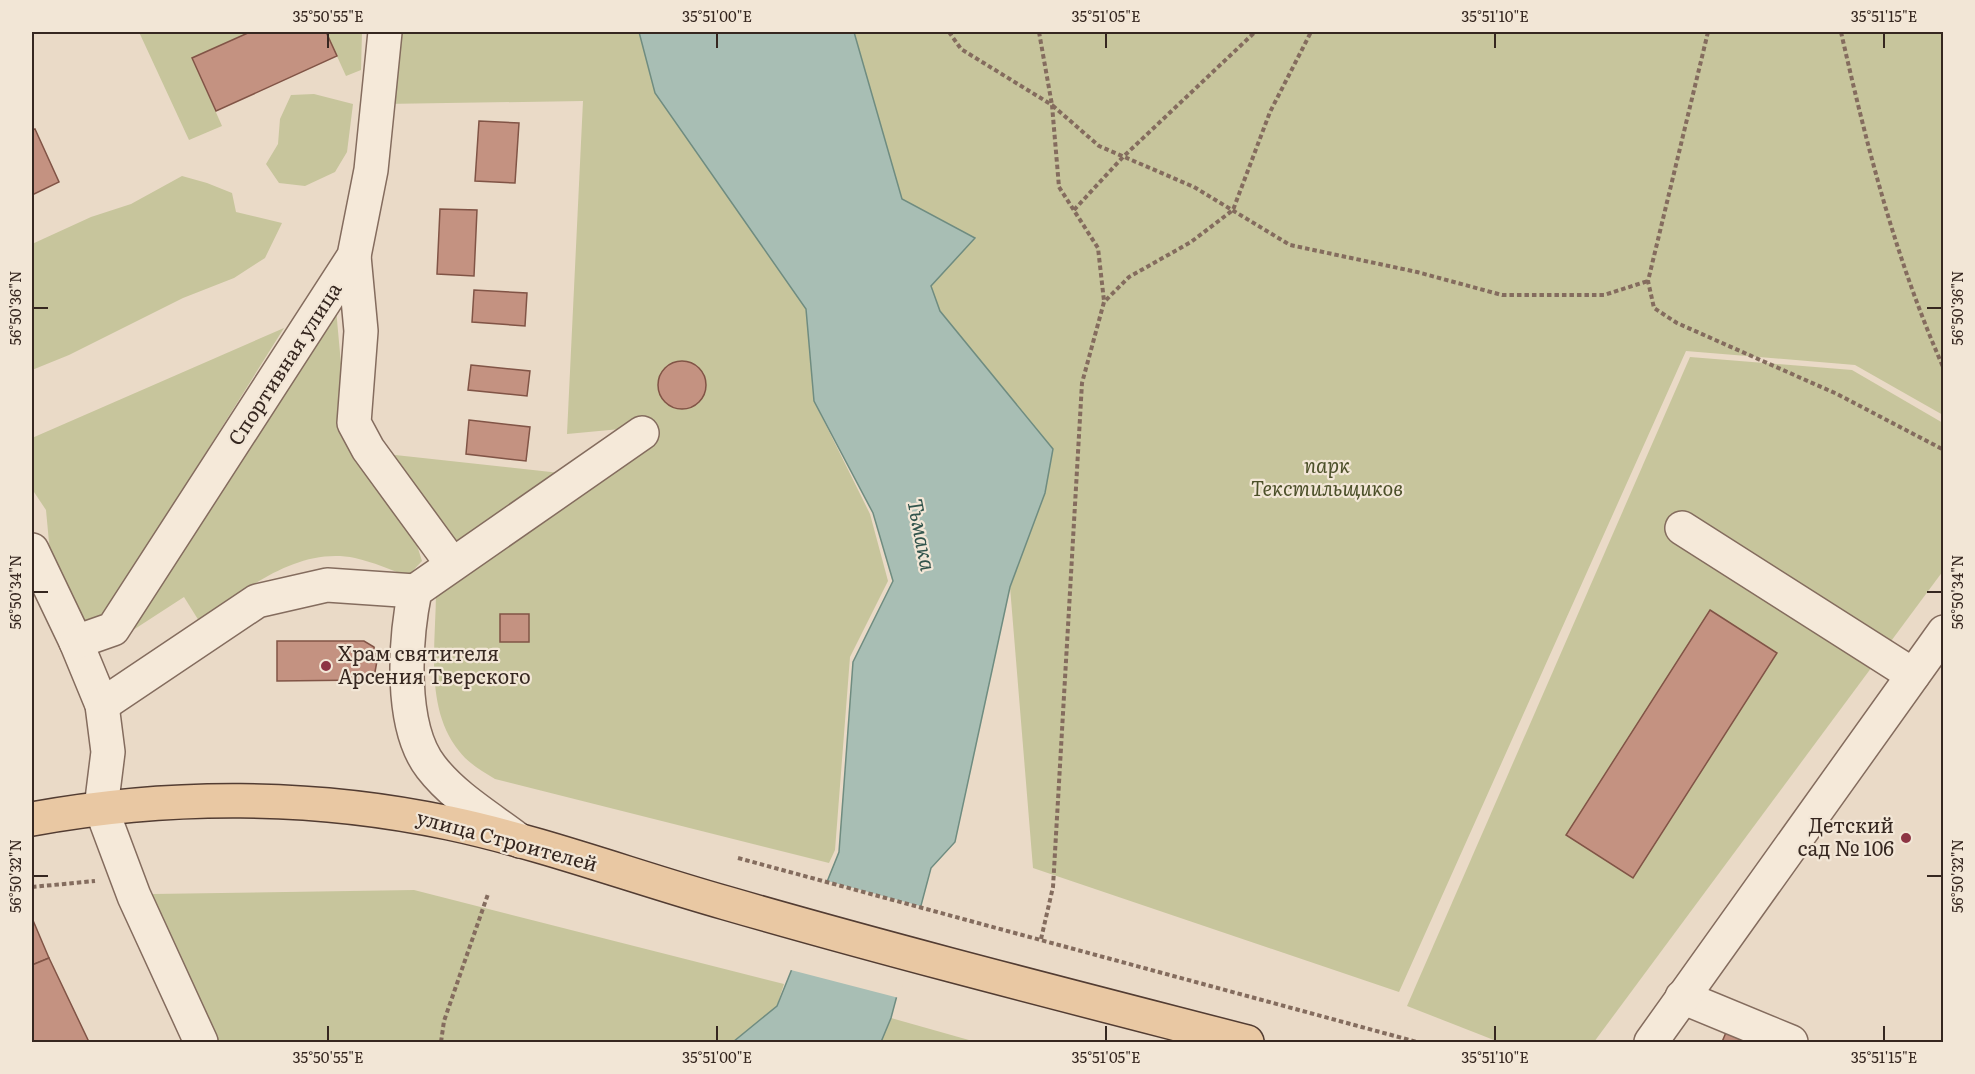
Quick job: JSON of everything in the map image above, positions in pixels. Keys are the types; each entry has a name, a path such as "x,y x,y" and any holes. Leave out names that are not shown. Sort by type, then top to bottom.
{"main road":[{"name":"улица Строителей","path":"32,819 101,808 230,800 303,803 430,819 520,841 726,903 1247,1042"}],"street":[{"name":"Спортивная улица","path":"76,642 113,629 354,256 371,170 385,32"},
{"path":"354,256 361,331 354,423 368,449 452,564"},
{"path":"102,705 257,601 327,585 415,591 452,564 493,540 642,434"},
{"path":"1682,528 1913,675"},
{"path":"32,550 76,642 102,705 108,752 101,808 126,878 201,1042"},
{"path":"415,591 409,622 409,694 417,741 431,767 464,798 520,841"},
{"path":"1651,1042 1944,632"},
{"path":"1682,997 1791,1042"}],"path":[{"path":"949,32 962,49 1052,105 1099,146 1194,187 1290,245 1417,272 1502,294 1604,294 1648,281"},
{"path":"1039,32 1052,105 1059,187 1098,248 1104,302 1082,383 1053,887 1041,939"},
{"path":"1074,210 1123,157 1255,32"},
{"path":"1104,302 1129,277 1191,242 1233,210 1270,112 1311,32"},
{"path":"1708,32 1648,281 1654,308 1677,323 1837,394 1944,450"},
{"path":"1841,32 1869,157 1922,321 1944,369"},
{"path":"738,858 982,922 1417,1042"},
{"path":"32,887 126,878"},
{"path":"441,1042 444,1020 488,894"}],"green space":[{"path":"139,32 250,32 192,58 222,126 189,140"},
{"path":"326,32 362,32 361,70 346,76"},
{"path":"385,32 639,32 655,93 806,309 814,401 870,514 888,581 850,657 835,850 829,863 495,779 467,759 448,734 436,695 434,674 436,591 631,428 567,434 583,101 383,104"},
{"name":"парк Текстильщиков","path":"854,32 1943,32 1943,415 1855,365 1686,351 1399,992 1033,868 1010,587 1045,493 1053,449 940,311 931,286 974,238 902,199"},
{"path":"314,94 353,104 347,152 335,172 305,186 279,183 266,164 278,144 280,119 291,95"},
{"path":"182,176 232,193 236,212 282,223 265,258 234,278 183,298 69,355 32,370 32,244 91,217 131,204"},
{"path":"335,298 347,430 408,517 422,561 408,576 355,558 333,556 312,559 272,574 199,621 184,597 127,634"},
{"path":"284,328 104,615 81,624 50,553 46,510 32,489 32,438"},
{"path":"1690,357 1852,370 1943,423 1943,571 1594,1042 1499,1042 1407,1006"},
{"path":"386,454 569,474 451,557"},
{"path":"414,890 784,984 777,1006 733,1042 219,1042 152,894"},
{"path":"891,1018 976,1042 881,1042"}],"water":[{"name":"Тьмака","path":"639,32 854,32 902,199 975,238 931,286 940,311 1053,449 1045,493 1010,587 955,842 931,868 891,1018 881,1042 733,1042 777,1006 839,852 853,662 893,581 873,513 814,401 806,309 655,93"}],"pier":[{"path":"824,880 924,907 899,998 787,969"}],"building":[{"path":"250,32 326,32 337,56 216,111 192,58"},
{"path":"479,121 519,123 515,183 475,181"},
{"path":"35,129 59,182 32,195 32,130"},
{"path":"440,209 477,210 474,276 437,274"},
{"path":"474,290 527,293 525,326 472,322"},
{"path":"682,361 699,368 706,385 699,402 682,409 665,402 658,385 665,368"},
{"path":"471,365 530,371 527,396 468,390"},
{"path":"469,420 530,427 526,461 466,454"},
{"path":"1710,610 1777,653 1633,878 1566,835"},
{"path":"500,614 529,614 529,642 500,642"},
{"name":"Храм святителя Арсения Тверского","path":"277,641 364,641 374,647 377,661 375,672 364,680 277,681"},
{"path":"32,918 49,958 32,965"},
{"path":"49,958 89,1042 32,1042 32,965"},
{"path":"1727,1030 1758,1042 1722,1042"}],"place":[{"name":"Храм святителя Арсения Тверского","path":"326,666"},
{"name":"Детский сад № 106","path":"1906,838"}]}
